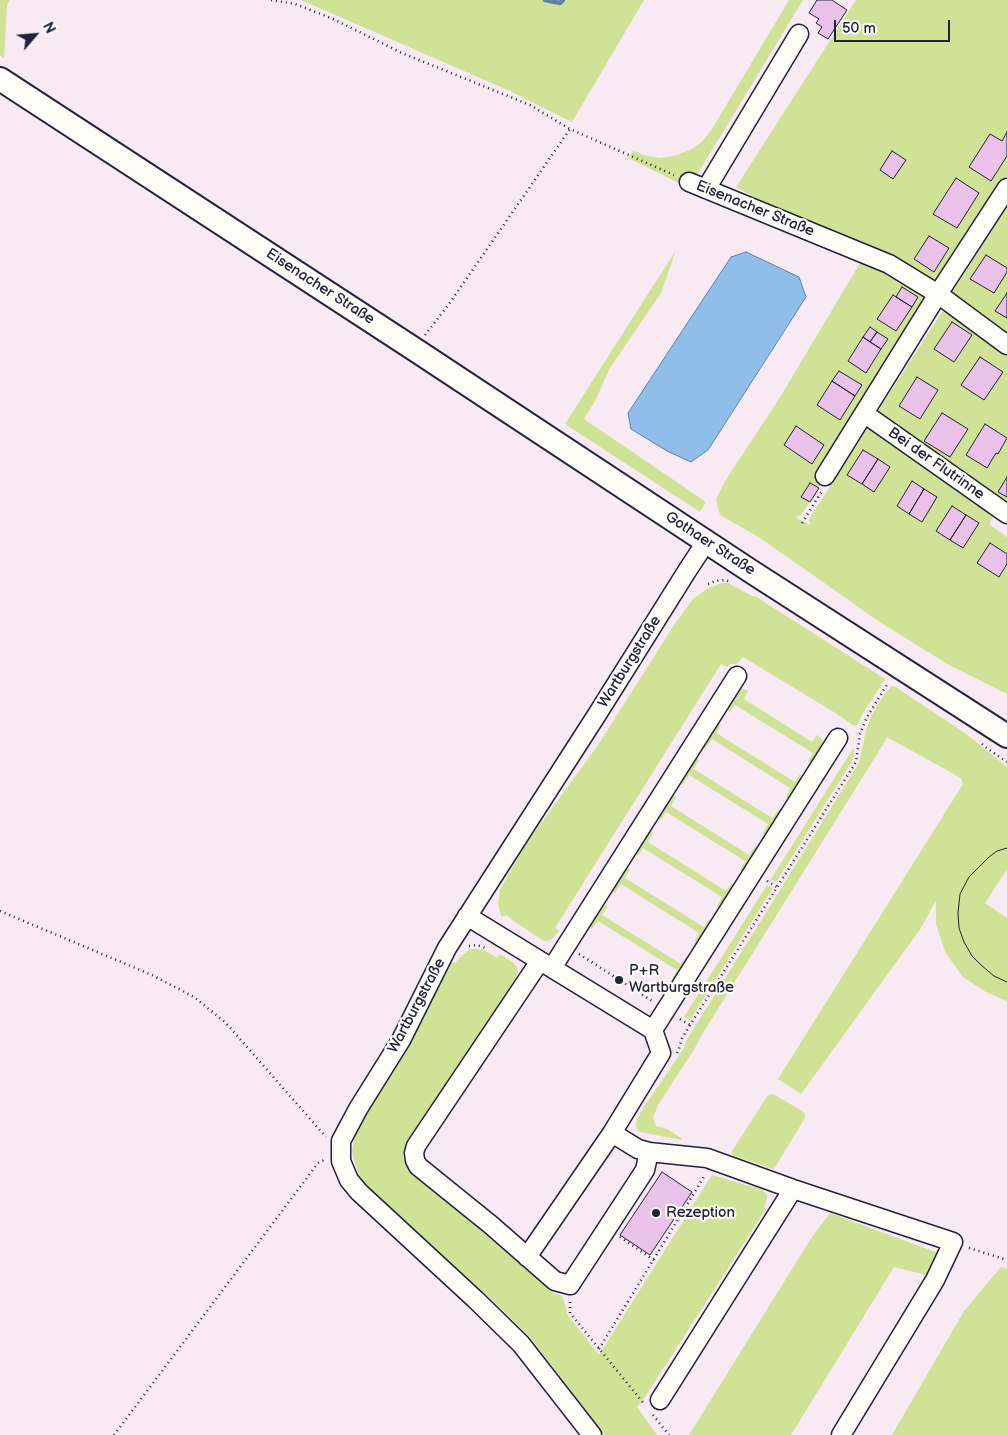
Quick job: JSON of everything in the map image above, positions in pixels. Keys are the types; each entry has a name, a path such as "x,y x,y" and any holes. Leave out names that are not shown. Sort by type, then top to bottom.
{"main road":[{"name":"Eisenacher Straße","path":"0,79 414,348"},
{"name":"Gothaer Straße","path":"414,348 706,542 1007,736"}],"street":[{"path":"706,189 799,34"},
{"name":"Eisenacher Straße","path":"689,182 889,264 938,294 1007,345"},
{"path":"826,476 938,294 1007,188"},
{"name":"Bei der Flutrinne","path":"865,414 1007,514"},
{"name":"Wartburgstraße","path":"340,1151 341,1141 348,1127 401,1040 447,948 706,542"},
{"path":"649,1152 645,1170 570,1285 555,1281 491,1225 418,1166 414,1153 416,1146 546,964 566,946 737,676"},
{"path":"653,1030 838,738"},
{"path":"467,916 653,1030 661,1053 612,1133 527,1257"},
{"path":"612,1133 638,1149 649,1152 707,1158 793,1189 953,1242 935,1280 841,1435"},
{"path":"340,1151 341,1162 350,1180 359,1192 521,1344 592,1435"},
{"path":"652,1406 793,1189"}],"path":[{"name":"Eisenacher Straße","path":"271,0 295,4 331,18 402,53 530,105 570,129 689,182"},
{"path":"414,348 450,304 570,129"},
{"path":"802,523 827,483 826,476"},
{"path":"676,1054 682,1038 856,762 860,734 867,717 891,679"},
{"path":"0,910 152,975 194,997 226,1023 320,1131 340,1151 318,1163 114,1435"},
{"path":"462,949 470,945 487,948"},
{"path":"566,946 691,1025"},
{"path":"599,1349 708,1170"},
{"path":"607,1228 654,1260"},
{"path":"953,1242 1007,1260"},
{"path":"570,1285 570,1313 599,1349 652,1406 669,1435"}],"green space":[{"path":"0,0 10,0 7,5 4,58 0,55"},
{"path":"301,0 644,0 572,122 510,91"},
{"path":"789,0 803,0 689,188 628,158 633,151 660,158 674,156 690,150 702,142 712,129"},
{"path":"856,0 1007,0 1007,175 938,284 736,187"},
{"path":"1007,207 1007,338 955,300 952,293"},
{"path":"676,250 661,293 610,368 595,401 584,419 706,502 700,512 565,424"},
{"path":"863,258 928,294 824,479 802,514 795,517 810,525 809,519 870,424 996,513 989,524 1007,537 1007,694 949,665 878,621 757,536 720,515 716,499 725,481 779,399"},
{"path":"949,310 1007,354 1007,505 882,418 878,411 942,312"},
{"path":"721,583 728,583 755,596 885,679 859,722 854,726 743,657 737,664 731,664 727,667 721,664 555,928 559,931 554,937 544,941 506,915 502,917 498,905 500,889 528,841 598,745 674,625 693,599 707,589"},
{"path":"894,686 965,733 1007,767 1007,869 985,903 1007,918 1007,1001 986,992 963,977 945,952 936,924 936,900 921,928 801,1094 778,1079 963,784 961,778 887,737 658,1105 653,1118 656,1126 667,1129 681,1138 681,1140 640,1132 636,1125 642,1110 684,1048 686,1041 859,763 871,716 884,695"},
{"path":"743,689 748,691 744,699 812,742 817,735 821,738 824,747 813,763 808,761 813,753 735,705 730,712 726,709 736,690"},
{"path":"716,722 721,725 716,733 795,782 800,774 803,777 790,799 786,797 790,788 712,739 706,748 703,746"},
{"path":"854,747 851,763 776,882 771,879"},
{"path":"693,758 699,760 694,769 772,818 778,810 781,813 767,835 763,833 768,824 689,775 683,784 680,782"},
{"path":"671,795 676,797 671,806 749,855 755,846 758,849 745,872 740,870 745,861 666,812 661,820 658,818 657,816"},
{"path":"648,831 653,833 648,842 726,891 732,883 735,885 722,908 717,906 722,897 643,848 638,856 635,854 634,852"},
{"path":"625,867 630,869 625,878 704,927 709,919 712,922 699,944 694,942 699,933 621,884 615,893 612,891 611,888"},
{"path":"767,885 773,888 690,1020 684,1017"},
{"path":"602,904 608,906 602,915 681,964 687,956 689,958 674,981 672,979 677,970 598,921 592,929 589,927 588,925"},
{"path":"470,949 484,950 497,958 500,954 514,963 518,970 517,976 404,1150 403,1157 410,1170 553,1293 562,1296 567,1314 599,1355 712,1175 760,1189 767,1196 764,1207 766,1209 637,1407 657,1435 605,1435 530,1337 486,1294 369,1190 358,1173 352,1152 355,1133 395,1069 452,962 455,963"},
{"path":"773,1094 804,1112 805,1118 773,1169 732,1155 732,1151 768,1095"},
{"path":"830,1213 938,1253 926,1275 894,1267 791,1435 689,1435 810,1240"},
{"path":"1001,1267 1007,1269 1007,1435 892,1435 964,1311"}],"water":[{"path":"746,252 799,277 806,297 708,450 691,462 667,451 631,429 628,413 731,257"}],"building":[{"path":"817,0 832,0 847,10 828,39 818,33 822,27 816,23 819,19 809,13"},
{"path":"1007,132 1007,156 991,181 969,167 990,134 1002,141"},
{"path":"892,151 906,160 893,179 880,170"},
{"path":"956,178 979,193 957,228 933,214"},
{"path":"929,236 949,248 934,272 914,259"},
{"path":"986,255 1007,268 1007,272 994,293 970,279"},
{"path":"902,287 918,297 912,307 896,297"},
{"path":"1007,293 1007,318 995,311"},
{"path":"893,295 912,307 896,331 877,319"},
{"path":"952,322 972,335 954,362 934,349"},
{"path":"870,327 877,332 870,342 863,337"},
{"path":"877,332 888,339 881,349 870,342"},
{"path":"863,337 881,349 866,373 848,361"},
{"path":"980,357 1003,372 984,400 961,385"},
{"path":"839,371 862,385 855,396 832,381"},
{"path":"917,377 938,390 920,419 899,406"},
{"path":"832,381 855,396 840,420 817,405"},
{"path":"942,413 968,429 950,457 924,441"},
{"path":"985,424 1007,438 987,468 966,455"},
{"path":"796,426 824,445 812,464 784,445"},
{"path":"863,450 878,459 862,484 847,475"},
{"path":"878,459 890,467 874,492 862,484"},
{"path":"1007,477 1007,497 998,492"},
{"path":"912,481 924,489 909,514 897,506"},
{"path":"810,483 819,488 810,502 801,497"},
{"path":"924,489 937,497 922,522 909,514"},
{"path":"952,506 966,515 950,540 936,531"},
{"path":"966,515 979,523 963,548 950,540"},
{"path":"990,543 1007,554 1007,564 999,577 977,563"},
{"name":"Rezeption","path":"662,1172 692,1192 650,1255 620,1235"}],"waterway":[{"path":"545,0 560,3 563,0"}],"tram line":[{"path":"1007,848 997,851 989,857 969,877 960,894 958,913 959,928 972,956 994,976 1007,982"}],"place":[{"name":"P+R Wartburgstraße","path":"619,980"},
{"name":"Rezeption","path":"656,1213"}]}
